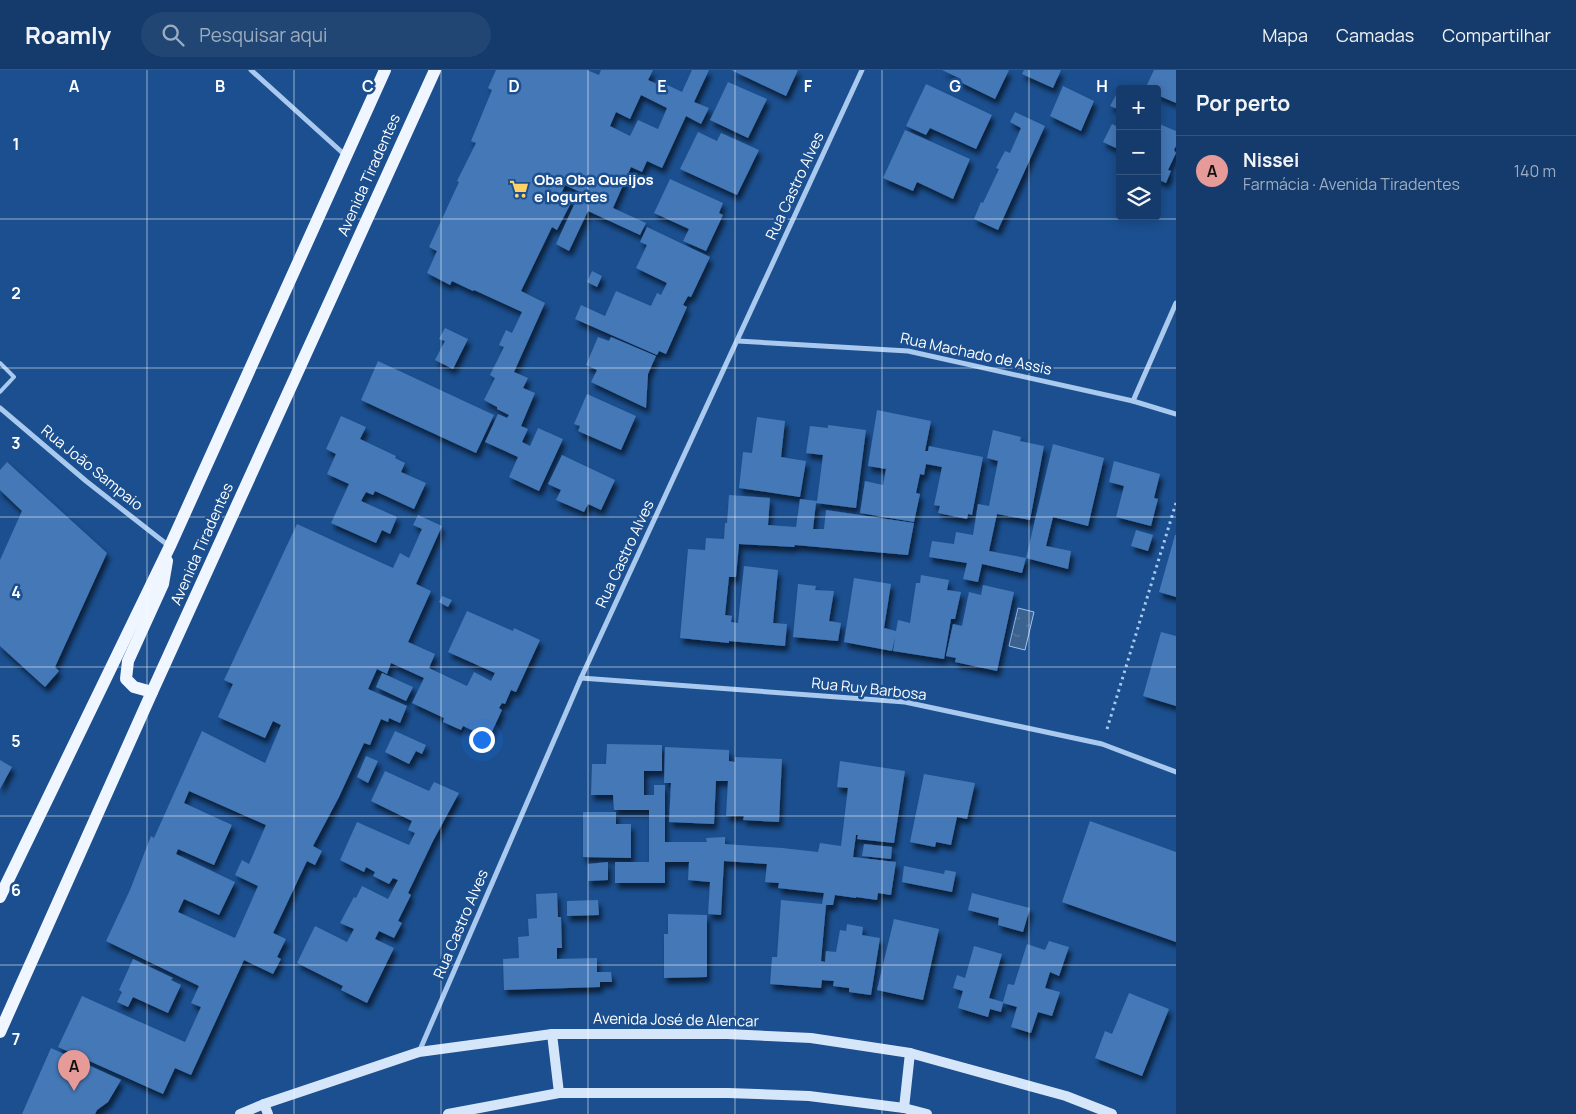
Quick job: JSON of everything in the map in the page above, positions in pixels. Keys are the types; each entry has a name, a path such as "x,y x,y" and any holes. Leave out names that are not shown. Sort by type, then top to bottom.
{"main road":[{"name":"Avenida Tiradentes","path":"0,897 170,546 385,70"},
{"name":"Avenida Tiradentes","path":"0,1032 152,692 435,70"},
{"path":"152,692 134,688 126,679 128,661 163,584 170,546"}],"street":[{"path":"251,70 347,157"},
{"name":"Rua Castro Alves","path":"419,1052 581,678 862,70"},
{"path":"1133,401 1176,304"},
{"name":"Rua Machado de Assis","path":"738,341 908,351 1133,401 1176,414"},
{"name":"Rua João Sampaio","path":"0,408 86,480 170,546"},
{"name":"Rua Ruy Barbosa","path":"581,678 905,702 1102,744 1176,772"},
{"path":"552,1034 559,1093"},
{"name":"Avenida José de Alencar","path":"240,1114 264,1104 419,1052 552,1034 726,1034 811,1038 910,1053 1066,1096 1112,1114"},
{"path":"904,1108 910,1053"},
{"path":"448,1114 559,1093 728,1093 800,1096 904,1108 927,1114"},
{"path":"264,1104 268,1114"}],"lane":[{"path":"0,363 14,377 0,392"}],"path":[{"path":"1102,744 1176,503"}],"water":[{"path":"1018,608 1034,612 1025,650 1009,646"}],"building":[{"path":"496,70 587,70 599,75 601,70 653,70 648,80 657,84 659,81 682,92 692,70 709,70 694,102 709,108 701,124 686,116 662,168 647,161 642,172 631,167 613,208 646,223 640,235 588,211 569,251 556,244 580,192 565,185 561,194 573,199 557,230 552,227 521,291 545,303 514,372 528,378 523,388 535,393 521,426 528,429 522,442 530,446 538,428 563,439 539,491 509,477 518,457 485,442 498,414 507,418 509,415 484,400 495,378 490,375 504,347 499,345 506,330 512,333 522,312 452,281 450,285 427,273 437,251 429,247 459,182 457,181 476,143 471,141 492,90 488,88","holes":["641,95 667,108 658,129 638,120 630,136 610,126 616,112 630,119"]},
{"path":"731,70 798,70 786,96"},
{"path":"942,70 1009,70 995,99 960,82 961,79"},
{"path":"1024,70 1061,70 1053,88 1022,74"},
{"path":"1154,70 1176,70 1176,103 1161,97 1161,85 1147,85"},
{"path":"728,82 767,99 748,138 710,120"},
{"path":"926,84 992,115 976,149 930,128 926,135 906,126"},
{"path":"1063,86 1094,101 1081,131 1050,116"},
{"path":"1116,95 1116,108 1110,106"},
{"path":"1015,112 1045,126 998,230 974,219 999,169 996,168 1005,151 1010,153 1021,128 1010,122"},
{"path":"1112,124 1116,126 1116,148 1103,142"},
{"path":"1161,125 1176,131 1176,146 1174,150 1176,153 1168,170 1171,171 1166,183 1161,181"},
{"path":"905,130 970,159 953,199 917,182 913,191 883,178"},
{"path":"698,132 717,141 721,133 759,150 737,195 680,169"},
{"path":"670,179 723,203 719,213 723,215 706,251 683,241 689,229 654,213"},
{"path":"647,227 710,257 691,297 688,296 683,305 687,307 666,354 659,351 657,355 575,319 581,305 605,316 616,291 651,306 657,293 661,295 667,283 636,268 647,245 640,242"},
{"path":"592,271 602,276 597,287 587,282"},
{"path":"445,328 468,339 453,369 435,360 445,341 439,339"},
{"path":"598,337 609,341 611,337 656,356 648,374 646,408 591,382 597,370 586,365"},
{"path":"378,361 494,415 476,453 361,400"},
{"path":"587,394 636,416 621,450 578,431 580,426 574,424"},
{"path":"877,410 931,421 925,451 928,451 929,446 983,457 972,515 968,514 967,519 938,513 940,506 934,505 942,467 926,464 924,475 920,474 916,493 920,494 914,522 860,513 865,481 883,485 886,469 868,466"},
{"path":"341,416 366,427 360,439 396,456 395,458 405,463 401,472 426,483 414,509 375,491 373,495 366,492 361,501 397,517 390,534 382,530 376,543 331,523 349,484 327,474 336,454 326,449"},
{"path":"757,417 785,421 781,457 806,461 800,497 739,488 743,452 752,453"},
{"path":"828,425 866,430 856,508 816,503 813,529 824,529 826,510 914,523 908,555 795,545 794,547 739,544 736,577 729,577 725,615 732,616 731,622 738,623 744,566 778,570 773,623 787,624 785,646 680,638 688,549 705,550 706,538 724,539 729,495 770,498 768,525 796,527 800,499 817,501 823,455 806,453 810,426 828,428"},
{"path":"993,430 1021,437 1020,441 1044,446 1030,520 997,514 989,551 1026,558 1022,573 982,564 978,582 963,579 967,563 929,557 932,541 954,544 956,532 973,535 978,504 989,506 998,461 987,458"},
{"path":"1053,444 1104,458 1088,526 1053,517 1046,546 1071,551 1068,569 1026,558"},
{"path":"562,455 615,480 601,510 588,504 584,512 556,500 561,490 548,484"},
{"path":"1114,461 1160,474 1154,498 1158,499 1151,526 1116,517 1124,486 1109,482"},
{"path":"7,462 107,553 55,667 59,671 45,687 0,646 0,560 22,511 0,490 0,470"},
{"path":"418,515 442,526 416,584 431,591 408,642 435,654 429,668 467,686 474,672 491,681 495,673 448,652 467,611 513,631 514,628 540,640 516,692 511,690 505,704 502,703 499,708 502,710 489,738 463,726 461,730 443,722 444,718 412,703 424,678 391,663 387,674 377,669 368,689 407,706 400,723 389,718 388,722 381,719 370,745 364,743 339,797 313,846 322,851 315,865 307,861 273,933 286,939 277,957 281,959 273,974 244,960 191,1075 175,1068 163,1094 58,1047 82,996 185,1042 201,1007 191,1003 199,986 106,941 130,890 151,836 154,838 202,731 265,763 281,725 273,721 265,738 218,717 233,684 224,680 297,524 393,568 400,553 409,558 422,529 413,525","holes":["189,791 266,825 249,864 242,860 235,875 258,886 235,938 178,912 184,899 219,915 235,882 176,854 178,849 214,865 232,825 184,803"]},
{"path":"1136,530 1153,535 1148,551 1131,546"},
{"path":"1176,535 1176,597 1159,592"},
{"path":"921,575 949,580 947,590 961,592 955,619 951,619 944,659 893,651 895,637 892,651 844,642 854,578 891,584 884,628 896,631 898,620 910,623 916,583 920,583"},
{"path":"798,584 816,586 815,590 834,591 829,621 841,623 838,641 793,637"},
{"path":"983,585 1014,592 997,671 955,662 956,658 946,656 953,624 962,626 969,592 981,595"},
{"path":"442,596 452,600 448,607 439,602"},
{"path":"1161,632 1176,636 1176,706 1143,696"},
{"path":"382,673 413,687 406,701 376,687"},
{"path":"395,731 426,745 422,754 416,751 409,764 385,752"},
{"path":"607,744 662,745 662,771 644,771 644,795 654,795 654,785 665,785 665,842 707,842 706,838 725,837 725,844 818,852 820,843 841,846 848,788 837,787 840,761 905,771 894,843 857,839 858,835 856,835 853,857 896,862 891,895 878,893 877,900 835,895 833,905 826,905 821,961 825,962 826,951 836,952 840,930 846,931 847,924 863,927 862,935 880,938 871,995 849,992 849,988 833,986 834,981 822,980 821,988 770,984 772,957 777,957 781,900 822,904 824,893 778,888 779,883 765,882 767,864 724,861 721,915 708,914 710,882 688,880 689,862 665,862 665,883 615,883 615,862 649,862 649,810 614,810 613,795 591,795 592,764 606,764"},
{"path":"665,747 729,750 729,761 735,762 735,757 782,759 779,822 743,820 744,816 726,816 728,781 716,781 714,824 669,822 671,783 664,783"},
{"path":"366,756 378,761 368,783 357,777"},
{"path":"0,760 12,767 0,789"},
{"path":"385,771 429,791 434,782 459,793 408,893 411,895 398,921 402,923 394,938 379,931 375,939 394,948 367,1003 341,990 343,986 297,963 315,926 347,942 354,929 340,923 362,886 388,899 398,880 393,878 389,884 373,876 375,872 366,867 364,872 340,860 357,822 409,845 415,833 408,830 412,821 371,801"},
{"path":"924,774 975,783 967,819 957,817 951,845 936,842 935,847 910,842"},
{"path":"583,812 616,812 616,824 631,824 631,858 583,857"},
{"path":"1090,821 1176,852 1176,942 1062,902"},
{"path":"864,844 892,847 891,859 862,856"},
{"path":"608,862 608,880 588,881 588,864"},
{"path":"904,866 944,874 945,870 956,872 952,892 902,882"},
{"path":"557,893 558,917 561,917 562,948 557,948 557,959 597,958 597,972 611,972 612,982 600,982 600,987 504,990 503,959 519,958 518,937 529,936 528,919 537,918 536,894"},
{"path":"972,893 1030,908 1023,932 998,925 999,918 968,910"},
{"path":"598,900 599,915 567,916 567,901"},
{"path":"668,914 707,915 707,977 664,978 664,934 668,934"},
{"path":"894,919 939,929 923,1000 877,990"},
{"path":"1049,941 1069,947 1059,976 1050,972 1045,988 1060,992 1052,1016 1038,1012 1031,1033 1011,1027 1017,1007 1003,1003 1001,1012 990,1009 988,1017 958,1008 963,991 953,988 957,975 965,978 974,946 1002,954 989,998 1003,1002 1008,984 1014,985 1027,944 1045,950"},
{"path":"133,959 173,978 171,980 181,985 168,1013 133,997 128,1007 117,1002 122,992 119,990"},
{"path":"1129,993 1169,1009 1142,1076 1095,1058 1105,1031 1112,1034"},
{"path":"51,1048 121,1080 108,1102 97,1110 95,1114 22,1114"}],"place":[{"name":"Oba Oba Queijos e Iogurtes","path":"519,189"},
{"name":"Nissei","path":"74,1091"}]}
